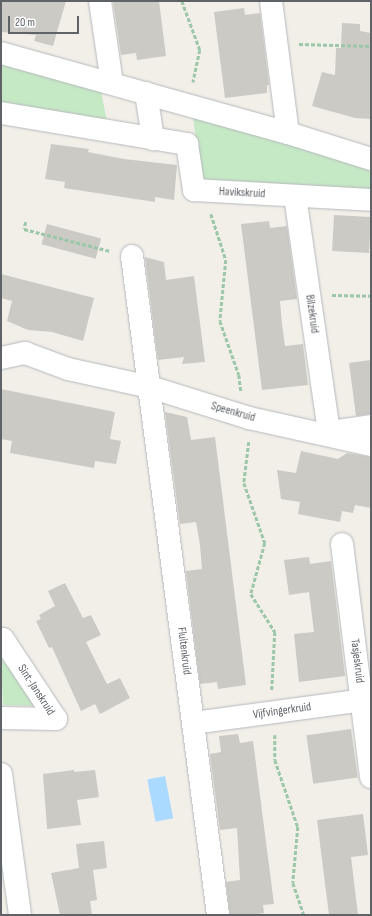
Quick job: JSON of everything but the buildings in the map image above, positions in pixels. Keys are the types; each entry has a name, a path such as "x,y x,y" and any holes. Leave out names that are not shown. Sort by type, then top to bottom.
{"street":[{"path":"100,1 112,83"},
{"path":"271,1 288,133"},
{"path":"1,53 188,104 371,159"},
{"path":"146,93 153,139"},
{"name":"Havikskruid","path":"1,113 186,144 194,190 371,200"},
{"name":"Bilzekruid","path":"295,196 310,299 323,433"},
{"path":"132,256 150,387"},
{"name":"Speenkruid","path":"1,345 68,369 150,387 249,418 323,433 371,446"},
{"path":"1,358 25,353"},
{"name":"Fluitenkruid","path":"150,387 218,915"},
{"name":"Speenkruid","path":"323,433 371,426"},
{"name":"Tasjeskruid","path":"342,544 366,700 371,778"},
{"name":"Sint-Janskruid","path":"1,640 3,639 56,719 1,718"},
{"name":"Vijfvingerkruid","path":"194,723 366,700"},
{"path":"1,774 20,915"}],"path":[{"path":"182,1 200,50 188,104"},
{"path":"277,47 302,43 371,46"},
{"path":"203,190 226,260 220,321 238,375 242,396"},
{"path":"26,222 24,229 132,256"},
{"path":"310,299 341,294 371,296"},
{"path":"249,438 244,483 264,543 251,594 275,632 272,696"},
{"path":"275,729 275,760 298,827 293,883 304,915"}],"green space":[{"path":"1,64 101,91 107,122 1,104"},
{"path":"193,118 371,167 371,189 202,179"},
{"path":"1,659 39,706 3,705"}],"water":[{"path":"165,776 173,818 156,822 147,779"}]}
